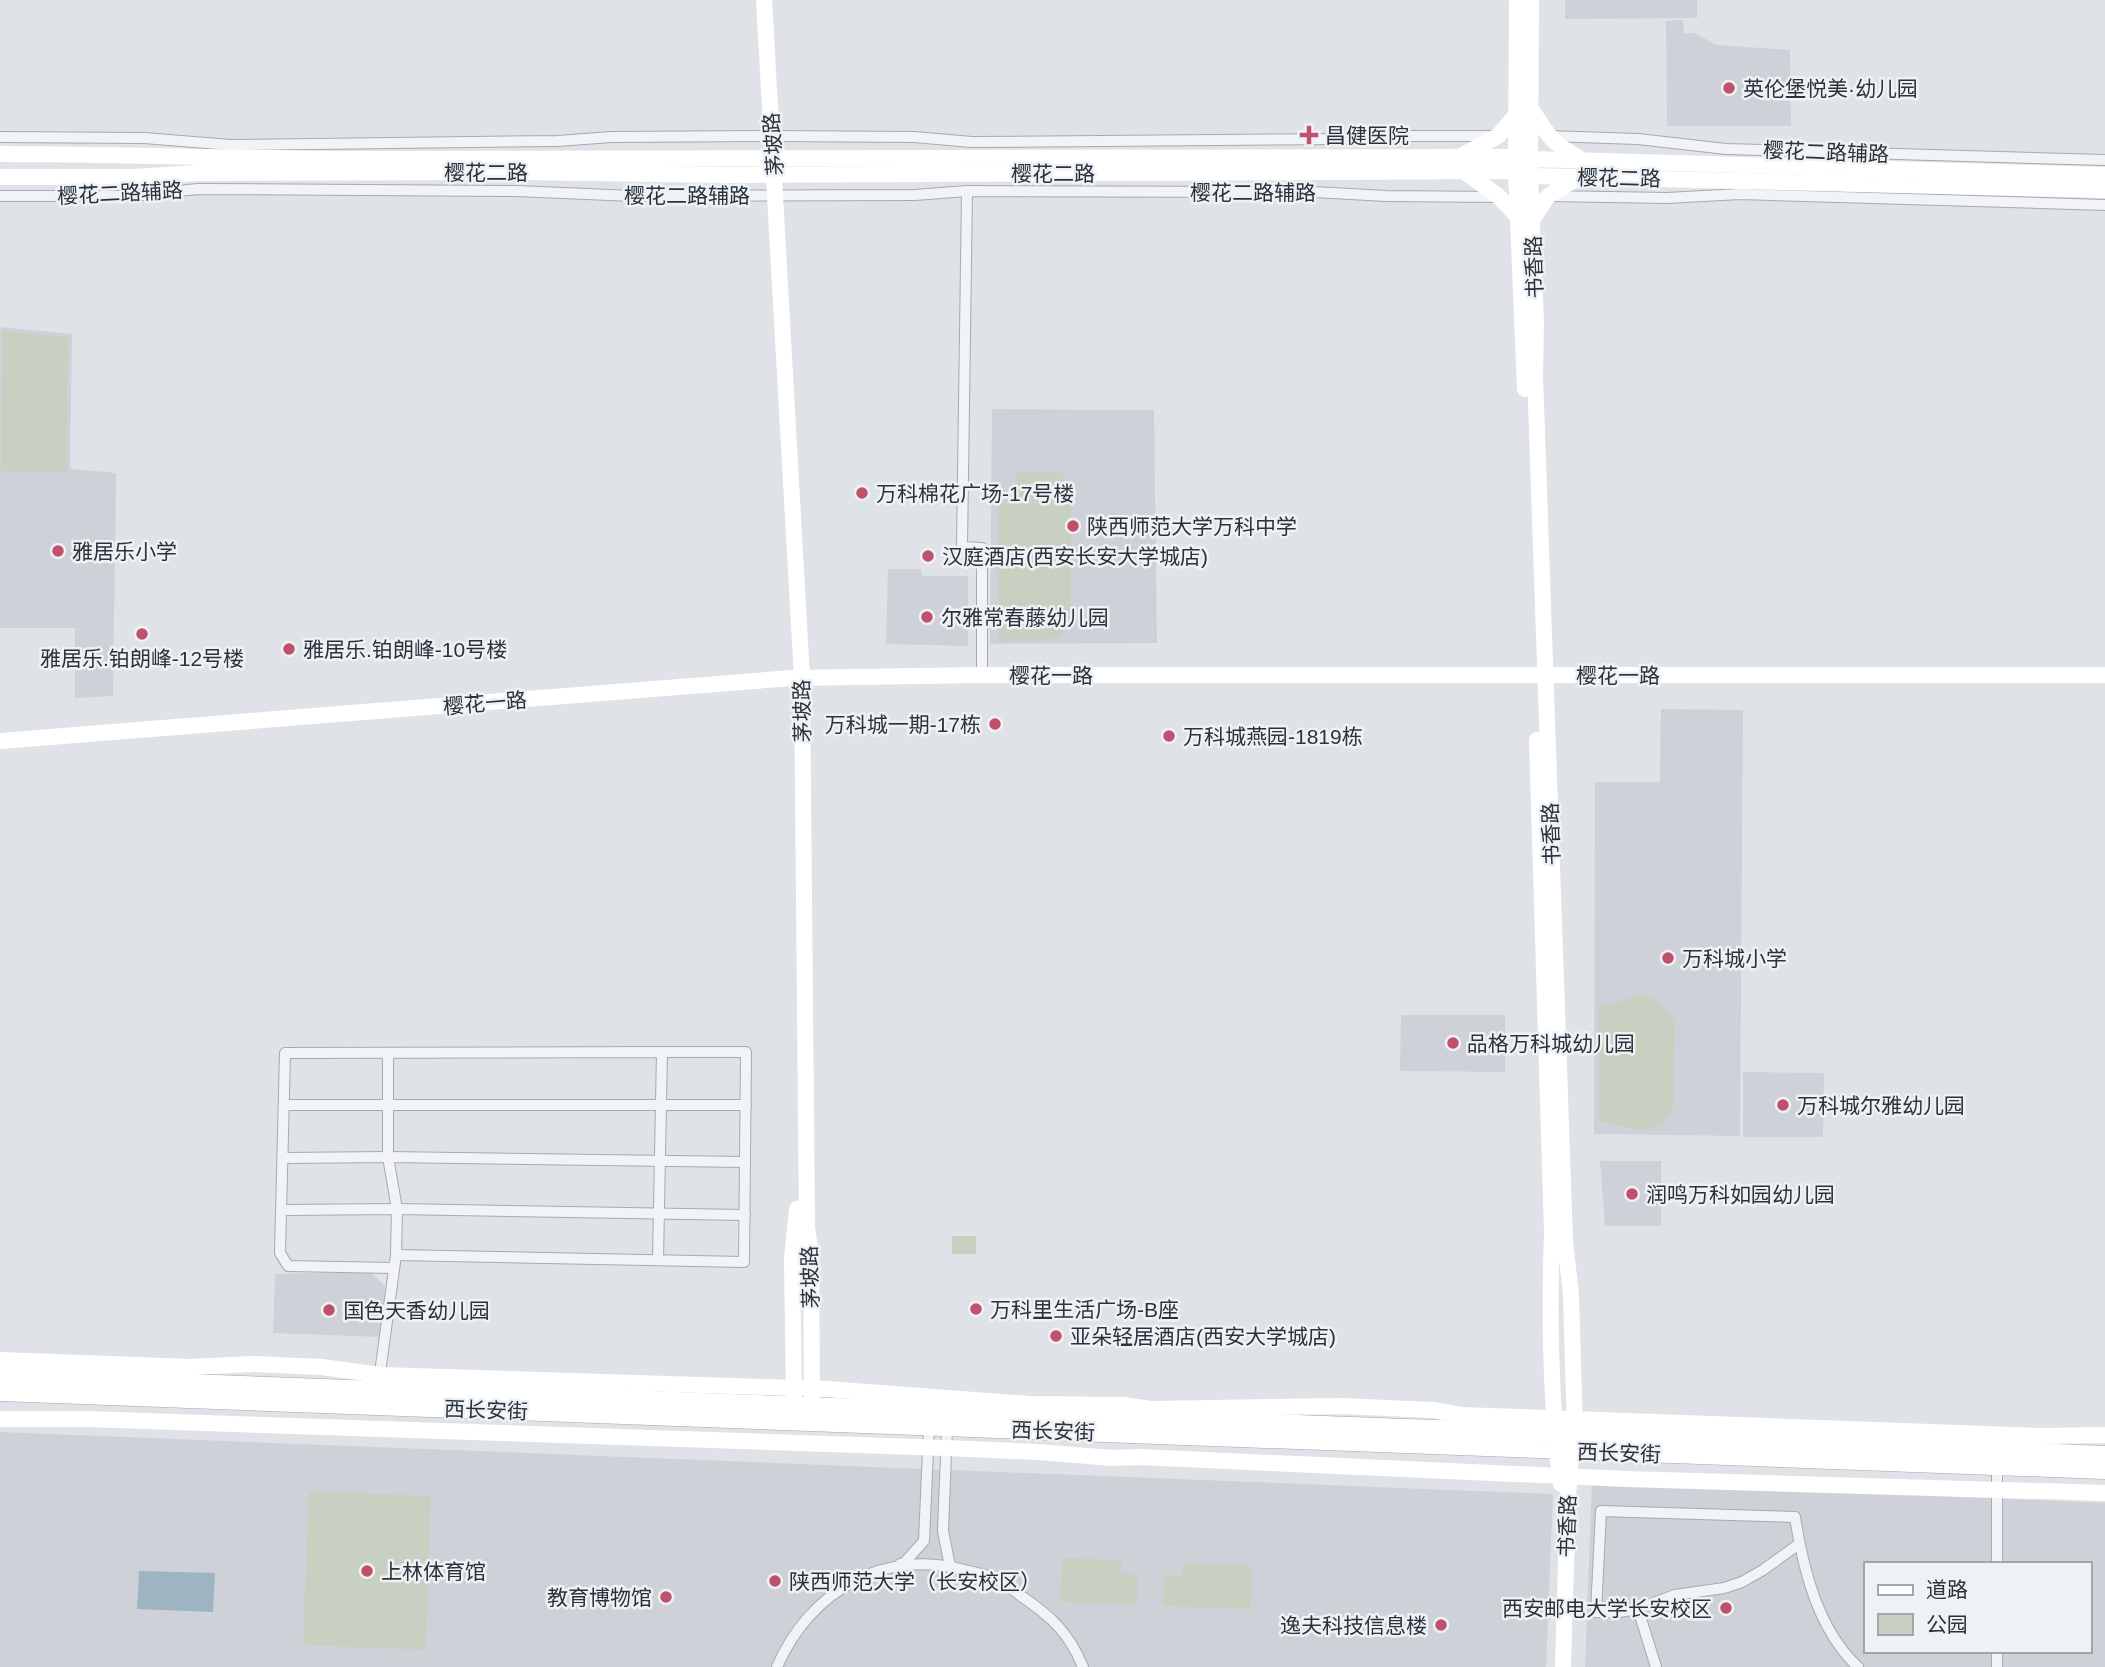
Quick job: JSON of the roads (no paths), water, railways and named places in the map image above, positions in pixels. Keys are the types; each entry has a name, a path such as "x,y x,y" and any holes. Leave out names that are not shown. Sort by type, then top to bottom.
{"main road":[{"name":"茅坡路","path":"754,0 771,195 796,678 807,1227 811,1254 812,1414"},
{"name":"茅坡路","path":"764,0 767,136"},
{"name":"书香路","path":"1517,0 1524,111 1525,219 1541,675 1565,1241 1571,1295 1564,1434 1563,1667"},
{"name":"书香路","path":"1524,111 1531,0"},
{"path":"1580,177 1548,197 1525,219 1462,164 1498,136 1524,111 1560,148 1584,160"},
{"name":"樱花二路","path":"0,154 135,154 217,159 769,167"},
{"name":"樱花二路","path":"0,177 769,167 1524,166 1584,160 2105,175"},
{"name":"樱花二路","path":"1524,166 1580,177 2105,190"},
{"name":"樱花一路","path":"0,741 796,678 982,675 2105,675"},
{"name":"茅坡路","path":"794,1405 792,1259 797,1223 796,678"},
{"path":"793,1350 812,1350"},
{"path":"0,1360 191,1367 252,1364 322,1367 379,1383"},
{"name":"西长安街","path":"0,1376 379,1383 794,1405 812,1414 929,1428 1564,1434"},
{"path":"794,1405 812,1388 1029,1404 1123,1405 1151,1409 1341,1406 1564,1434 2105,1436"},
{"name":"西长安街","path":"0,1392 794,1405"},
{"name":"西长安街","path":"812,1414 1564,1434 1997,1458 2105,1470"},
{"path":"0,1419 87,1419 946,1448 1113,1458 1564,1476 2105,1493"},
{"name":"西长安街","path":"1997,1458 2105,1455"},
{"name":"书香路","path":"1556,1667 1564,1476"}],"street":[{"path":"0,137 144,138 231,145 558,141 611,136 914,137 985,142 1498,136"},
{"name":"樱花二路辅路","path":"1548,136 1638,139 1726,149 2105,160"},
{"name":"樱花二路辅路","path":"0,196 130,196 198,189 538,191 633,196 915,195 967,191 1314,192 1499,197"},
{"path":"967,191 962,547 982,548 982,675"},
{"path":"1548,197 1667,198 1740,194 2105,205"},
{"path":"658,1259 662,1052"},
{"path":"394,1268 288,1266 280,1253 285,1053 746,1052 744,1262 396,1255"},
{"path":"379,1383 396,1255 397,1209 388,1157 388,1054"},
{"path":"284,1105 746,1105"},
{"path":"283,1158 745,1162"},
{"path":"282,1210 397,1209 745,1215"},
{"path":"777,1667 788,1643 814,1609 836,1592 876,1571 904,1563 924,1541 929,1428"},
{"path":"947,1428 943,1531 950,1566"},
{"path":"1997,1458 1997,1562"},
{"path":"1799,1544 1763,1570 1724,1588 1675,1595 1637,1609 1596,1612 1601,1511 1795,1517 1799,1544 1816,1603 1844,1654 1858,1667"},
{"path":"876,1571 912,1565 950,1566 995,1578 1053,1618 1070,1640 1083,1667"},
{"path":"1637,1609 1656,1667"}],"water":[{"path":"139,1571 215,1573 213,1612 137,1609"}],"place":[{"name":"英伦堡悦美·幼儿园","path":"1729,88"},
{"name":"昌健医院","path":"1309,135"},
{"name":"万科棉花广场-17号楼","path":"862,493"},
{"name":"陕西师范大学万科中学","path":"1073,526"},
{"name":"雅居乐小学","path":"58,551"},
{"name":"汉庭酒店(西安长安大学城店)","path":"928,556"},
{"name":"尔雅常春藤幼儿园","path":"927,617"},
{"name":"雅居乐.铂朗峰-12号楼","path":"142,634"},
{"name":"雅居乐.铂朗峰-10号楼","path":"289,649"},
{"name":"万科城一期-17栋","path":"995,724"},
{"name":"万科城燕园-1819栋","path":"1169,736"},
{"name":"万科城小学","path":"1668,958"},
{"name":"品格万科城幼儿园","path":"1453,1043"},
{"name":"万科城尔雅幼儿园","path":"1783,1105"},
{"name":"润鸣万科如园幼儿园","path":"1632,1194"},
{"name":"万科里生活广场-B座","path":"976,1309"},
{"name":"国色天香幼儿园","path":"329,1310"},
{"name":"亚朵轻居酒店(西安大学城店)","path":"1056,1336"},
{"name":"上林体育馆","path":"367,1571"},
{"name":"陕西师范大学（长安校区）","path":"775,1581"},
{"name":"教育博物馆","path":"666,1597"},
{"name":"西安邮电大学长安校区","path":"1726,1608"},
{"name":"逸夫科技信息楼","path":"1441,1625"}]}
